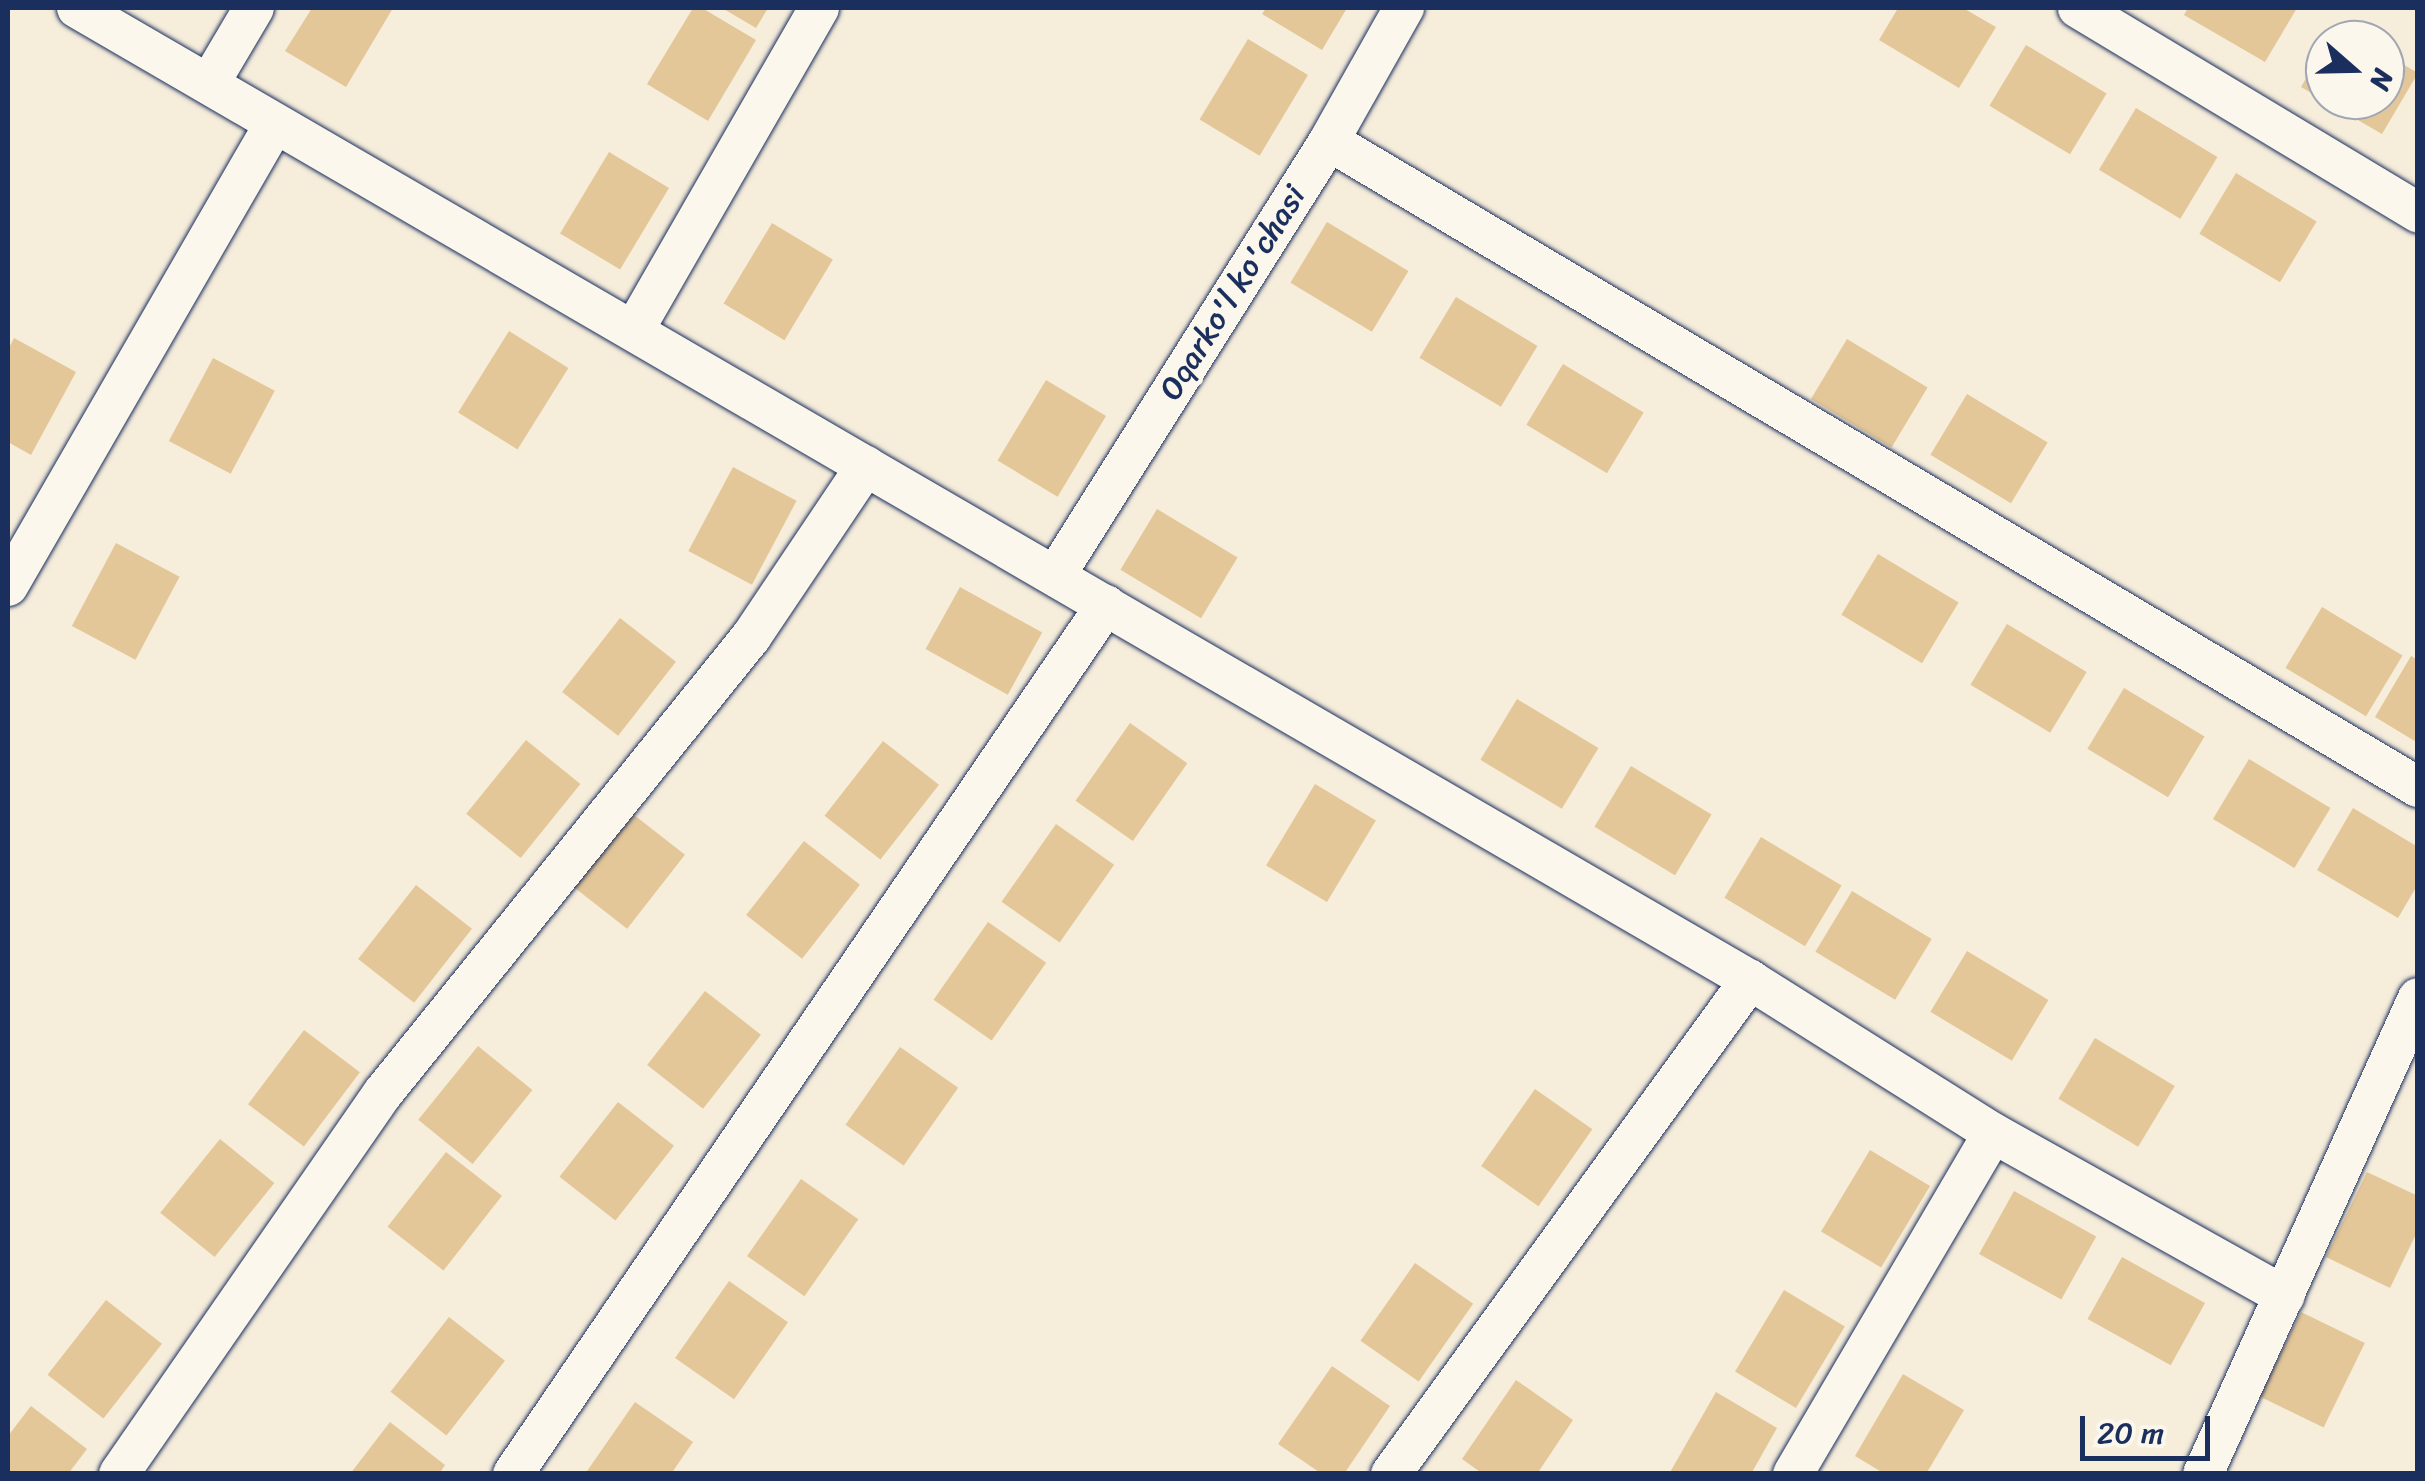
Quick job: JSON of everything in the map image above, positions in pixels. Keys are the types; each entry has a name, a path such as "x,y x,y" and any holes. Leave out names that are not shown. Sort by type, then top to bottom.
{"street":[{"path":"78,8 1750,980 1993,1133 2285,1296"},
{"path":"209,84 254,8"},
{"path":"634,330 819,8"},
{"name":"Oqarko'l ko'chasi","path":"1055,576 1328,141 1404,8"},
{"path":"2078,8 2418,212"},
{"path":"8,586 274,123"},
{"path":"1328,141 2418,787"},
{"path":"118,1474 383,1093 752,637 866,466"},
{"path":"513,1474 1106,605"},
{"path":"1391,1474 1750,980"},
{"path":"2203,1474 2418,998"},
{"path":"1793,1474 1993,1133"}],"building":[{"path":"312,8 393,8 346,87 285,51"},
{"path":"693,8 702,8 756,40 708,121 647,84"},
{"path":"722,8 768,8 756,28"},
{"path":"1266,8 1347,8 1322,50 1262,14"},
{"path":"1898,8 1963,8 1996,27 1959,88 1879,40"},
{"path":"2188,8 2297,8 2265,62 2184,15"},
{"path":"1248,39 1308,75 1260,156 1200,120"},
{"path":"2026,45 2107,93 2070,154 1989,106"},
{"path":"2405,66 2418,73 2405,95"},
{"path":"2136,108 2217,157 2180,219 2099,170"},
{"path":"2358,120 2390,120 2382,134"},
{"path":"609,152 669,188 620,269 560,233"},
{"path":"2236,173 2317,221 2280,282 2199,234"},
{"path":"1327,222 1408,271 1372,332 1290,283"},
{"path":"772,223 833,260 784,340 724,304"},
{"path":"1456,297 1537,346 1501,407 1419,358"},
{"path":"509,331 568,368 517,450 458,412"},
{"path":"14,338 76,372 31,455 8,442 8,350"},
{"path":"1847,339 1928,387 1892,447 1811,399"},
{"path":"213,358 275,391 231,474 169,441"},
{"path":"1563,364 1644,412 1607,473 1526,425"},
{"path":"1046,380 1106,416 1058,497 998,461"},
{"path":"1967,394 2048,442 2011,503 1930,455"},
{"path":"733,467 797,501 752,585 688,551"},
{"path":"1157,509 1238,557 1201,618 1120,570"},
{"path":"116,543 180,577 135,660 72,626"},
{"path":"1878,554 1959,602 1922,663 1841,615"},
{"path":"960,587 1042,633 1008,695 926,649"},
{"path":"2322,607 2403,655 2366,716 2285,668"},
{"path":"620,618 676,662 618,736 562,692"},
{"path":"2007,624 2087,672 2050,733 1970,685"},
{"path":"2411,656 2418,660 2418,743 2375,717"},
{"path":"2124,688 2205,736 2168,797 2087,749"},
{"path":"1517,699 1598,748 1562,809 1480,760"},
{"path":"1130,723 1187,763 1133,841 1076,801"},
{"path":"526,740 580,784 521,858 466,814"},
{"path":"883,741 939,785 880,860 825,816"},
{"path":"2249,759 2330,808 2294,868 2213,819"},
{"path":"1631,766 1712,814 1675,875 1594,827"},
{"path":"1315,784 1376,821 1327,902 1266,865"},
{"path":"2353,808 2418,847 2418,884 2398,918 2317,870"},
{"path":"629,811 685,855 627,929 571,885"},
{"path":"1056,824 1114,865 1060,943 1002,902"},
{"path":"1761,837 1842,885 1805,946 1724,898"},
{"path":"804,841 860,885 802,959 746,915"},
{"path":"416,885 472,929 414,1003 358,959"},
{"path":"1852,891 1932,939 1895,1000 1815,952"},
{"path":"988,922 1046,963 992,1041 934,1000"},
{"path":"1967,951 2048,1000 2012,1061 1930,1012"},
{"path":"705,991 761,1035 703,1109 647,1065"},
{"path":"304,1030 360,1072 304,1146 248,1104"},
{"path":"2095,1038 2175,1086 2138,1147 2058,1099"},
{"path":"478,1046 532,1090 473,1164 418,1120"},
{"path":"900,1047 958,1088 904,1166 846,1125"},
{"path":"1535,1089 1592,1129 1538,1206 1481,1166"},
{"path":"618,1102 674,1146 615,1221 560,1177"},
{"path":"220,1139 274,1183 215,1257 160,1213"},
{"path":"1870,1150 1930,1186 1881,1267 1821,1231"},
{"path":"446,1152 502,1196 443,1271 388,1227"},
{"path":"2367,1172 2418,1196 2418,1230 2390,1288 2326,1257"},
{"path":"801,1179 858,1219 804,1296 747,1256"},
{"path":"2014,1191 2096,1237 2061,1300 1979,1254"},
{"path":"2122,1257 2205,1303 2171,1365 2088,1319"},
{"path":"1415,1263 1473,1304 1419,1382 1361,1341"},
{"path":"729,1281 788,1322 734,1399 675,1358"},
{"path":"1784,1290 1845,1327 1796,1408 1735,1371"},
{"path":"106,1300 162,1344 103,1419 48,1375"},
{"path":"2301,1312 2365,1343 2324,1428 2260,1396"},
{"path":"449,1317 505,1361 446,1436 391,1392"},
{"path":"1332,1366 1390,1406 1344,1474 1322,1474 1278,1444"},
{"path":"1903,1374 1964,1410 1926,1474 1885,1474 1855,1456"},
{"path":"1516,1380 1573,1420 1537,1474 1483,1474 1462,1459"},
{"path":"1716,1392 1777,1428 1751,1474 1669,1474"},
{"path":"635,1402 693,1442 671,1474 585,1474"},
{"path":"31,1406 87,1449 68,1474 8,1474 8,1436"},
{"path":"390,1422 445,1465 439,1474 350,1474"}]}
